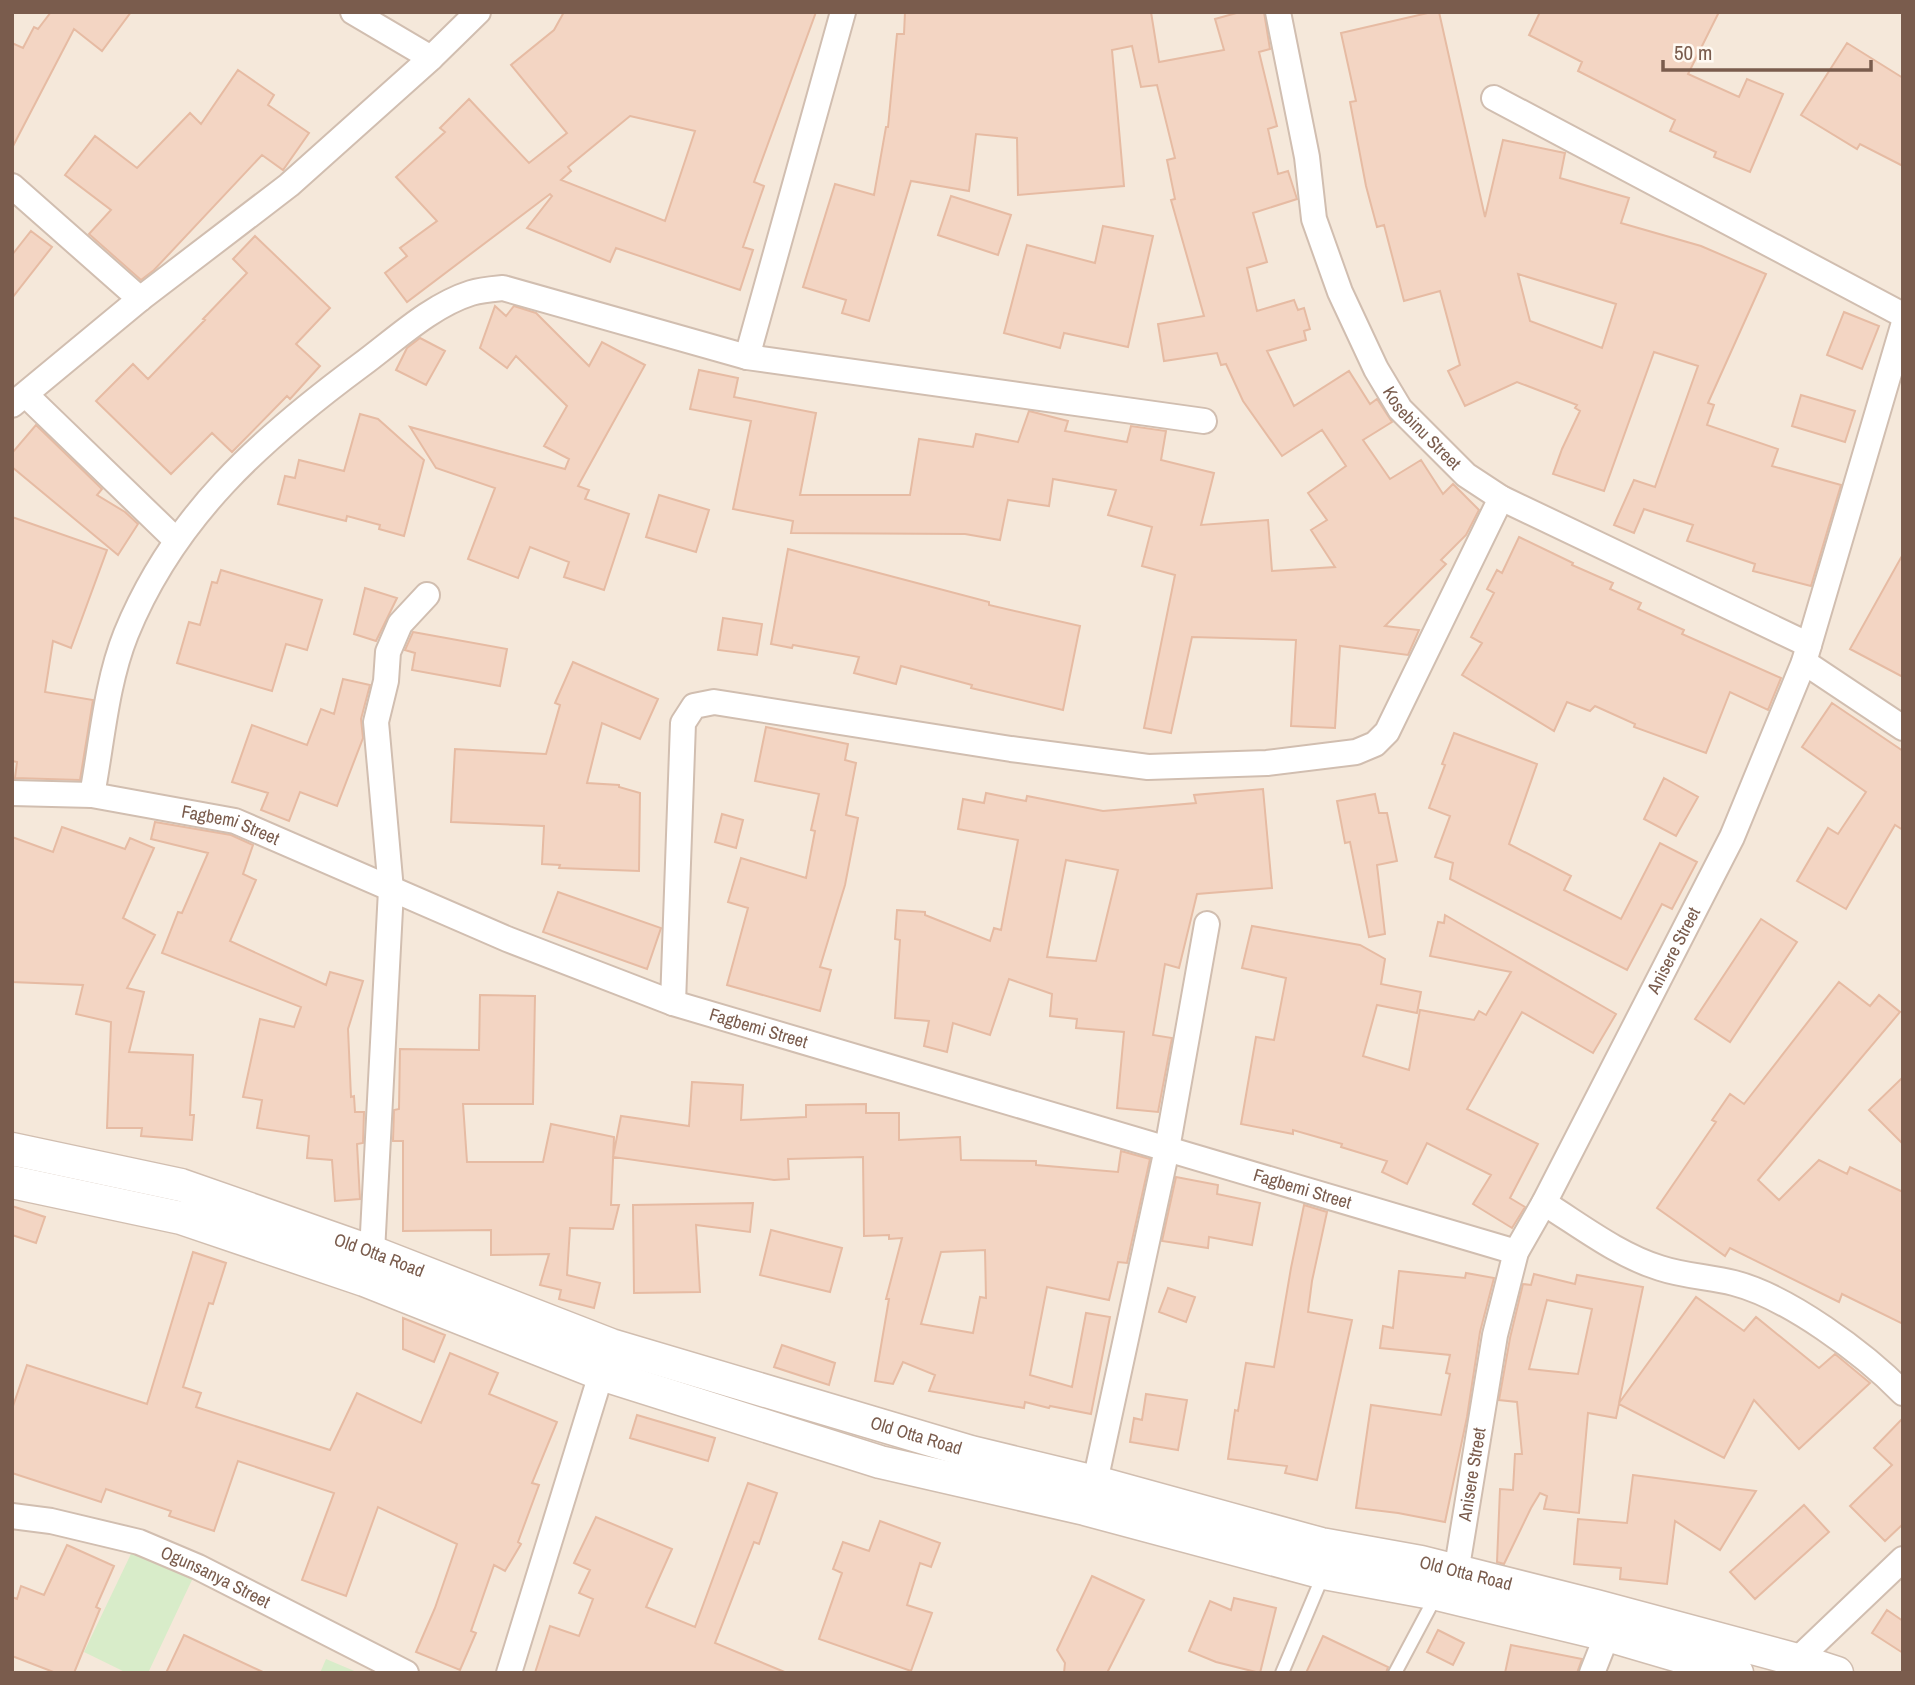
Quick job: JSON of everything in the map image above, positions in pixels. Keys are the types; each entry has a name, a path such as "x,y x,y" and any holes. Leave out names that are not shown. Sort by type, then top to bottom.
{"street":[{"path":"353,12 431,58"},
{"path":"176,540 19,400 140,299 289,185 431,58 478,12"},
{"path":"747,357 843,12"},
{"name":"Kosebinu Street","path":"1278,12 1307,157 1314,219 1340,292 1376,369 1400,409 1466,475 1501,498 1806,653 1903,728"},
{"path":"1494,97 1903,315"},
{"path":"12,186 140,299"},
{"path":"92,795 114,676 126,635 150,584 176,540 232,473 309,404 444,304 473,292 503,288 747,357 1204,421"},
{"name":"Anisere Street","path":"1446,1583 1494,1335 1516,1252 1544,1203 1732,836 1806,653 1903,326"},
{"path":"673,1003 683,723 694,706 714,702 1011,749 1148,767 1267,762 1356,752 1375,744 1387,732 1501,498"},
{"path":"372,1252 391,890 376,722 386,681 388,652 400,624 427,595"},
{"name":"Fagbemi Street","path":"12,793 92,795 235,821 507,939 673,1003 1516,1252"},
{"path":"1095,1482 1167,1149 1208,924"},
{"name":"Old Otta Road","path":"12,1149 181,1185 372,1252 611,1345 971,1452 1095,1482 1321,1544 1421,1562 1446,1583 1607,1635 1737,1673"},
{"name":"Old Otta Road","path":"12,1182 181,1218 364,1280 601,1374 880,1462 1085,1509 1324,1573 1446,1583 1596,1606 1837,1673"},
{"path":"1544,1203 1630,1256 1661,1269 1735,1283 1770,1297 1808,1319 1870,1362 1903,1393"},
{"path":"509,1673 601,1374"},
{"path":"962,1482 971,1452"},
{"name":"Ogunsanya Street","path":"12,1516 63,1523 139,1542 198,1567 406,1673"},
{"path":"1797,1660 1903,1559"},
{"path":"1592,1673 1607,1635"}],"lane":[{"path":"1282,1673 1324,1573"},
{"path":"1395,1673 1446,1583"}],"shaded area":[{"path":"12,12 1903,12 1903,1673 12,1673"}],"green space":[{"path":"140,1535 200,1563 148,1673 127,1673 84,1652"},
{"path":"326,1659 359,1673 320,1673"}],"building":[{"path":"51,12 131,12 102,51 74,29 12,148 12,43 23,48 34,27 38,29"},
{"path":"564,12 816,12 754,182 764,186 743,247 753,250 740,290 616,248 610,262 527,228 552,196 550,194 407,302 385,273 407,256 400,248 437,221 396,177 445,132 440,128 469,99 529,163 567,133 511,65 554,30","holes":["630,116 695,131 665,221 561,180 571,171 568,167"]},
{"path":"905,12 1151,12 1159,62 1224,50 1215,19 1240,12 1264,12 1270,49 1259,52 1277,126 1268,129 1278,174 1288,171 1297,199 1253,213 1267,262 1247,268 1257,311 1294,300 1298,310 1304,308 1310,329 1304,331 1306,340 1267,351 1294,406 1349,371 1370,404 1377,399 1392,422 1363,440 1390,479 1421,460 1443,494 1453,484 1479,510 1466,535 1441,560 1446,564 1385,626 1419,630 1408,655 1340,646 1335,728 1291,726 1296,640 1192,637 1171,733 1144,728 1175,575 1142,566 1152,527 1108,515 1116,490 1053,479 1049,506 1008,500 1000,540 965,534 791,533 793,521 733,509 751,421 690,409 699,370 738,378 734,397 816,413 800,495 910,495 919,439 973,447 976,434 1018,442 1029,411 1068,421 1065,431 1127,442 1131,426 1166,431 1161,460 1214,473 1201,525 1268,520 1272,571 1335,567 1311,530 1327,520 1308,493 1346,466 1322,430 1282,456 1243,401 1226,364 1221,365 1217,353 1164,361 1158,324 1204,316 1171,200 1175,199 1167,160 1175,158 1157,85 1141,87 1132,46 1112,50 1124,186 1018,195 1017,138 976,134 969,191 911,181 869,321 842,313 846,300 803,287 835,184 874,195 888,127 897,34 904,34"},
{"path":"1439,12 1485,217 1503,140 1565,153 1560,178 1629,198 1621,223 1701,246 1766,274 1708,403 1714,405 1707,425 1778,449 1772,466 1841,485 1811,586 1753,571 1755,564 1687,541 1693,525 1644,509 1634,533 1614,525 1634,480 1655,487 1698,366 1654,352 1604,491 1553,474 1580,411 1575,408 1577,405 1517,382 1465,406 1448,371 1460,365 1440,291 1404,301 1384,225 1377,227 1350,102 1356,101 1341,33","holes":["1518,274 1616,304 1602,348 1530,321"]},
{"path":"1540,12 1719,12 1688,74 1739,97 1747,79 1783,94 1750,172 1714,157 1716,152 1670,131 1675,120 1578,71 1582,62 1529,35"},
{"path":"1847,43 1903,78 1903,166 1860,144 1857,149 1801,115"},
{"path":"238,70 274,95 268,105 309,133 283,170 262,155 154,270 141,280 89,234 111,210 65,175 95,136 137,168 190,113 201,124"},
{"path":"951,196 1011,215 998,255 938,235"},
{"path":"1103,226 1153,236 1128,347 1064,333 1060,348 1004,333 1027,245 1095,263"},
{"path":"31,231 52,247 12,298 12,255"},
{"path":"255,236 330,308 296,344 320,366 290,399 287,396 232,452 212,433 171,474 96,401 133,364 148,379 205,320 203,319 247,273 233,259"},
{"path":"495,306 506,316 514,306 536,313 589,366 602,342 645,365 578,486 589,490 585,499 629,514 604,590 564,577 569,562 530,547 518,578 468,559 495,488 436,468 410,427 565,469 569,459 544,446 567,406 516,356 507,368 480,348"},
{"path":"1844,312 1879,326 1862,369 1827,355"},
{"path":"420,338 445,351 426,385 396,370 407,348"},
{"path":"1801,395 1855,411 1845,442 1792,426"},
{"path":"360,414 378,419 424,460 404,536 379,529 380,525 347,516 346,521 278,504 285,476 295,478 299,460 344,471"},
{"path":"36,425 102,489 97,495 125,512 138,524 118,555 12,467 12,453"},
{"path":"659,495 709,510 696,552 646,537"},
{"path":"12,517 107,550 71,648 53,641 45,692 93,700 80,780 15,778 17,762 12,761"},
{"path":"1519,537 1613,583 1610,589 1641,603 1638,609 1684,630 1682,634 1781,678 1768,710 1730,692 1706,753 1634,727 1635,724 1595,706 1590,711 1567,702 1554,731 1462,675 1482,643 1471,637 1494,593 1487,589 1497,570 1502,573"},
{"path":"788,549 989,602 989,605 1080,626 1063,710 971,688 972,685 901,666 896,684 854,673 859,657 793,645 792,648 771,644"},
{"path":"1903,554 1903,677 1850,649"},
{"path":"221,570 322,600 307,650 286,644 272,691 177,663 189,622 200,625 212,582 217,583"},
{"path":"365,588 397,598 376,641 354,634"},
{"path":"723,618 762,624 757,655 718,650"},
{"path":"413,632 507,649 500,686 412,670 415,653 405,650"},
{"path":"573,662 658,699 640,739 602,723 587,783 619,785 640,793 639,871 559,868 560,865 542,864 544,826 451,822 455,749 546,754 560,705 555,703"},
{"path":"343,679 370,685 361,719 363,738 337,806 300,792 289,821 261,810 268,793 232,782 252,725 307,745 321,709 334,714"},
{"path":"1832,703 1903,751 1903,830 1895,825 1846,909 1797,881 1828,828 1838,834 1866,792 1802,747"},
{"path":"766,727 848,744 845,760 856,763 846,815 858,818 845,885 820,967 831,970 820,1011 727,985 748,908 728,902 741,858 806,878 815,831 811,830 819,794 755,781"},
{"path":"1454,733 1537,764 1509,844 1571,876 1564,890 1621,919 1660,843 1697,862 1672,909 1662,904 1627,970 1450,879 1453,863 1435,857 1450,816 1429,808"},
{"path":"1664,778 1698,797 1676,836 1644,819"},
{"path":"1263,789 1272,888 1197,894 1179,968 1165,964 1153,1035 1172,1038 1158,1112 1117,1108 1124,1032 1076,1028 1077,1019 1050,1016 1052,994 1009,979 990,1035 953,1023 947,1052 924,1046 929,1021 895,1018 900,940 895,939 897,910 925,912 925,915 990,941 994,928 1001,930 1018,840 958,829 963,799 984,803 986,793 1026,801 1027,796 1103,811 1196,803 1194,795","holes":["1066,860 1118,870 1096,961 1047,957"]},
{"path":"1375,794 1379,813 1387,813 1397,861 1377,865 1385,934 1369,937 1350,842 1345,843 1337,801"},
{"path":"722,814 743,820 736,848 715,842"},
{"path":"155,822 231,835 253,845 243,874 256,880 230,941 326,985 330,972 363,981 348,1029 351,1097 354,1096 355,1112 364,1112 363,1143 357,1144 360,1199 335,1201 332,1160 307,1158 309,1136 257,1128 262,1100 243,1097 260,1019 294,1027 301,1007 162,953 178,912 182,913 208,853 151,839"},
{"path":"62,827 125,849 130,838 154,848 123,918 155,935 127,988 144,992 129,1052 193,1055 190,1115 194,1115 192,1140 141,1136 142,1128 107,1128 111,1022 76,1014 83,985 12,982 12,837 53,852"},
{"path":"558,892 661,928 647,969 543,932"},
{"path":"1445,915 1616,1014 1593,1053 1522,1012 1467,1109 1538,1144 1510,1198 1525,1207 1512,1228 1473,1204 1491,1175 1427,1143 1407,1184 1382,1172 1387,1161 1341,1147 1342,1144 1293,1130 1293,1134 1241,1124 1256,1037 1274,1040 1286,978 1242,968 1252,926 1360,945 1385,959 1381,984 1421,992 1417,1013 1377,1005 1363,1056 1409,1070 1420,1010 1474,1020 1479,1011 1486,1015 1511,972 1430,956 1438,922 1444,923"},
{"path":"1761,919 1797,942 1730,1042 1695,1019"},
{"path":"1839,982 1870,1006 1879,995 1900,1012 1758,1180 1779,1200 1819,1160 1847,1174 1850,1167 1903,1192 1903,1324 1842,1294 1839,1302 1730,1248 1725,1256 1657,1208 1716,1122 1712,1120 1730,1094 1744,1104"},
{"path":"480,995 535,996 533,1104 463,1104 467,1162 543,1162 551,1124 614,1137 611,1205 619,1205 613,1229 570,1228 567,1275 600,1283 594,1308 559,1299 561,1290 540,1285 549,1254 491,1255 491,1230 403,1231 403,1141 393,1141 394,1110 399,1109 400,1049 479,1050"},
{"path":"1903,1077 1903,1144 1869,1110"},
{"path":"692,1082 743,1085 741,1120 806,1117 806,1105 866,1104 866,1113 899,1113 899,1140 960,1137 961,1160 1036,1161 1036,1165 1118,1172 1121,1151 1150,1159 1127,1263 1118,1262 1109,1300 1047,1287 1030,1375 1072,1387 1086,1313 1110,1317 1091,1414 1025,1402 1024,1408 929,1391 935,1375 903,1362 893,1384 875,1381 889,1299 886,1299 902,1238 889,1239 889,1235 864,1236 863,1157 788,1159 789,1179 774,1180 613,1157 621,1116 689,1126","holes":["985,1250 986,1298 980,1297 973,1333 921,1324 941,1252"]},
{"path":"1176,1177 1218,1185 1217,1194 1260,1203 1252,1245 1209,1237 1208,1248 1162,1241"},
{"path":"753,1203 750,1232 696,1225 700,1292 634,1293 633,1205"},
{"path":"1304,1205 1327,1212 1308,1312 1352,1320 1317,1480 1285,1473 1287,1466 1228,1459 1235,1410 1238,1411 1246,1363 1274,1367"},
{"path":"12,1206 45,1217 36,1243 12,1235"},
{"path":"771,1230 842,1248 830,1292 760,1275"},
{"path":"193,1252 226,1263 213,1304 209,1303 183,1387 201,1393 196,1407 330,1450 357,1393 421,1423 450,1353 498,1373 489,1394 557,1422 532,1483 539,1485 518,1542 521,1544 505,1571 494,1565 471,1631 476,1633 460,1670 416,1652 435,1608 457,1544 378,1507 346,1596 302,1580 334,1493 238,1461 214,1531 169,1516 171,1511 106,1489 101,1502 12,1473 12,1409 27,1365 147,1404"},
{"path":"1399,1271 1465,1278 1466,1273 1494,1278 1480,1332 1467,1417 1445,1522 1356,1508 1371,1405 1441,1415 1450,1374 1446,1373 1450,1355 1380,1348 1383,1326 1393,1328"},
{"path":"1534,1274 1575,1284 1577,1275 1643,1287 1619,1403 1696,1297 1744,1331 1756,1317 1819,1368 1835,1354 1870,1383 1799,1449 1754,1400 1724,1458 1619,1404 1616,1418 1588,1413 1579,1513 1544,1509 1547,1496 1540,1493 1504,1564 1497,1562 1500,1489 1513,1490 1515,1454 1522,1454 1517,1402 1499,1400 1523,1284 1531,1285","holes":["1547,1300 1592,1309 1578,1374 1529,1369"]},
{"path":"1168,1288 1195,1297 1186,1322 1159,1312"},
{"path":"403,1318 445,1335 434,1362 403,1349"},
{"path":"782,1345 835,1363 829,1385 774,1367"},
{"path":"1146,1394 1187,1400 1178,1450 1130,1442 1134,1418 1142,1420"},
{"path":"637,1415 715,1438 708,1461 630,1438"},
{"path":"1903,1418 1903,1524 1885,1541 1850,1506 1892,1465 1874,1448"},
{"path":"1633,1475 1756,1491 1720,1550 1675,1521 1667,1584 1620,1579 1621,1568 1574,1564 1578,1519 1627,1523"},
{"path":"748,1483 777,1493 759,1544 754,1542 715,1643 787,1673 535,1673 550,1626 579,1636 593,1599 579,1593 590,1570 574,1563 596,1517 672,1549 646,1607 695,1627"},
{"path":"1804,1505 1829,1532 1755,1599 1730,1572"},
{"path":"880,1521 940,1543 931,1567 920,1563 907,1605 932,1613 911,1671 819,1639 842,1573 833,1569 843,1542 869,1551"},
{"path":"67,1545 114,1566 96,1607 100,1609 74,1673 56,1673 12,1656 12,1597 17,1599 21,1586 44,1595"},
{"path":"1092,1576 1144,1600 1107,1673 1064,1673 1065,1663 1057,1650"},
{"path":"1234,1598 1276,1608 1260,1673 1216,1662 1189,1651 1210,1601 1231,1610"},
{"path":"1887,1610 1903,1621 1903,1653 1872,1633"},
{"path":"1438,1630 1464,1643 1453,1665 1427,1652"},
{"path":"184,1635 265,1673 166,1673"},
{"path":"1323,1636 1388,1667 1386,1673 1306,1673"},
{"path":"1511,1645 1582,1659 1577,1673 1505,1673"}]}
